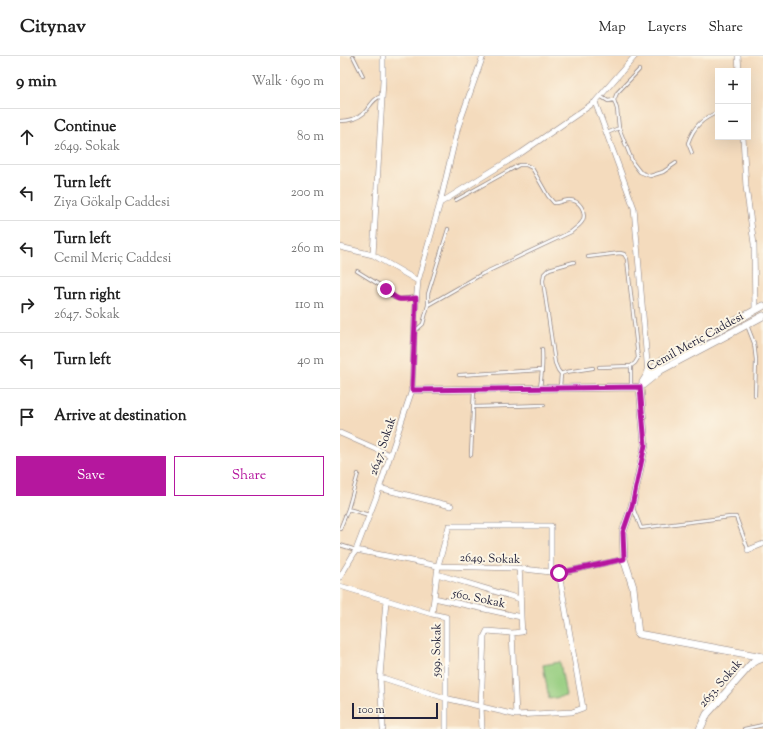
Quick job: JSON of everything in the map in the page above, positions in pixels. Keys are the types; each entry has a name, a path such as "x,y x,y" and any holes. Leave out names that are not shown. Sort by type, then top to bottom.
{"street":[{"path":"373,255 383,56"},
{"path":"340,247 373,255 418,281 440,203 458,127 483,56"},
{"path":"440,203 521,154 595,102 635,56"},
{"path":"738,56 739,68"},
{"path":"595,102 634,208 648,374"},
{"path":"743,140 746,187 754,244 755,310"},
{"name":"2647. Sokak","path":"340,577 356,550 379,488 412,390 414,331 418,281"},
{"name":"Cemil Meriç Caddesi","path":"640,387 648,374 662,361 763,306"},
{"name":"Cemil Meriç Caddesi","path":"412,390 640,387 661,370 763,316"},
{"path":"640,387 645,445 632,506 623,532 624,559 633,587 638,634 763,658"},
{"path":"340,433 390,455"},
{"path":"379,488 451,506"},
{"path":"340,586 432,614 438,566 449,526 551,526 551,572"},
{"path":"748,550 763,544"},
{"name":"2649. Sokak","path":"356,550 438,566 519,568 559,573 624,559"},
{"path":"482,729 481,706 484,637 487,631 512,634 522,632 520,617 519,568"},
{"path":"380,677 445,698 516,715 572,712 583,708 559,573"},
{"path":"437,574 520,599"},
{"name":"560. Sokak","path":"434,598 520,617"},
{"path":"383,729 380,677 386,600"},
{"name":"599. Sokak","path":"432,614 446,617 445,698"},
{"path":"512,634 516,715"},
{"name":"2653. Sokak","path":"700,729 707,714 753,662 763,658"},
{"path":"445,698 446,729"}],"lane":[{"path":"353,56 363,76"},
{"path":"639,70 617,93 614,100 617,109 619,128 633,163 640,172 650,176 663,172 676,163"},
{"path":"340,121 351,120 363,113 377,97 382,96"},
{"path":"600,96 608,101 614,100"},
{"path":"692,153 688,144 691,135 704,118 715,113"},
{"path":"606,133 619,128"},
{"path":"428,305 482,274 571,232 582,222 584,214 582,206 575,201 568,200 554,203 548,196 532,168 526,165 520,165 456,200"},
{"path":"414,331 424,324 428,305 428,294 448,229"},
{"path":"588,258 620,253 624,254 627,259 638,358 631,366 599,367"},
{"path":"562,374 558,370 555,363 543,280 544,274 549,269 574,262"},
{"path":"357,271 386,289 394,298 400,300 416,298"},
{"path":"747,324 754,343 755,395"},
{"path":"540,388 541,370 544,363 542,349"},
{"path":"631,366 631,387"},
{"path":"562,374 566,372 593,368"},
{"path":"459,375 541,370"},
{"path":"560,388 562,374"},
{"path":"471,455 474,388"},
{"path":"473,407 544,405"},
{"path":"340,529 348,509 358,474"},
{"path":"632,506 641,528 730,517 736,518 748,550"},
{"path":"348,509 369,515"},
{"path":"340,545 356,550"},
{"path":"744,729 763,725"}],"green space":[{"path":"560,662 566,696 549,699 543,665"}],"route":[{"path":"386,289 394,298 400,300 416,298 412,390 640,387 645,445 632,506 623,532 624,559 559,573"}]}
